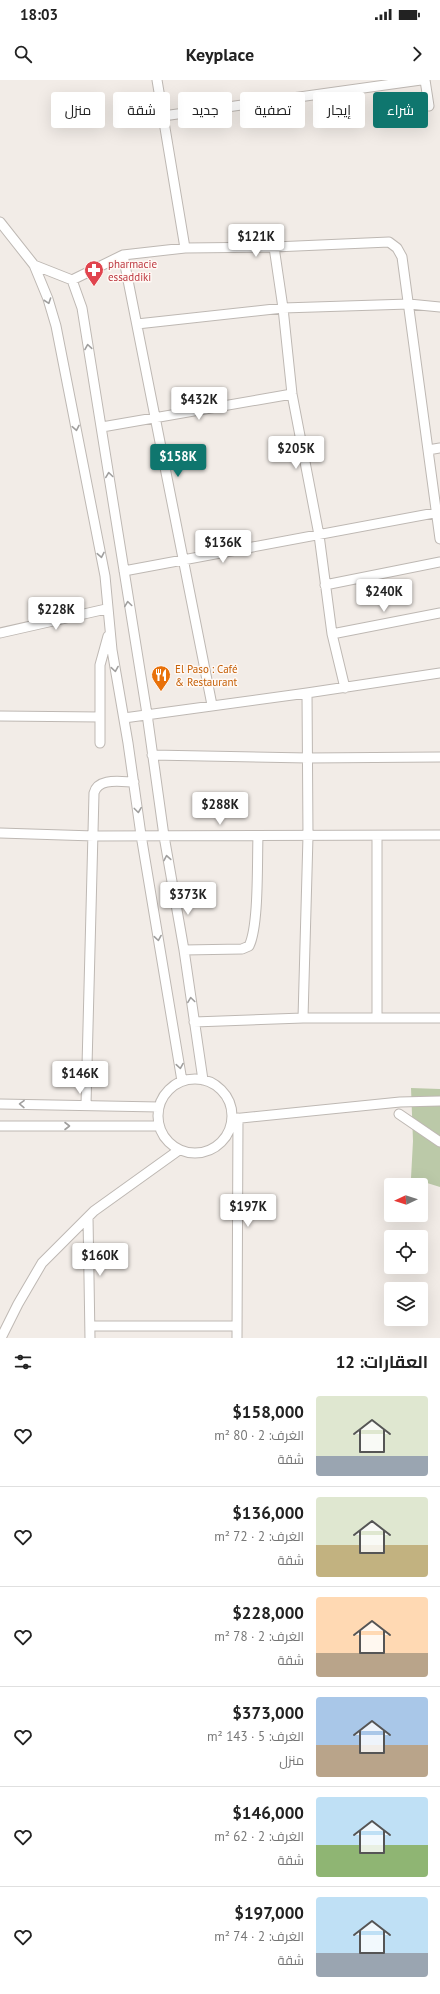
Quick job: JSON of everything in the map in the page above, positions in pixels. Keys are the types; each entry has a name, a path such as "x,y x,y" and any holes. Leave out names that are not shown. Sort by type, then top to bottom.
{"street":[{"path":"157,80 159,92"},
{"path":"170,115 421,80"},
{"path":"425,80 429,106"},
{"path":"165,128 185,248"},
{"path":"0,222 34,265 48,299 56,326 105,576 106,609 109,630 182,1081"},
{"path":"34,265 72,280 123,255 185,248 274,248 389,242 397,248 402,256 428,450 438,512 440,539"},
{"path":"274,248 283,308 292,394 319,535 332,634 345,688"},
{"path":"123,255 212,705"},
{"path":"72,280 82,308 102,427 147,714 164,836 184,950 203,1080"},
{"path":"137,324 283,308 409,304 440,307"},
{"path":"102,427 292,394"},
{"path":"428,450 440,448"},
{"path":"124,571 184,561 438,512"},
{"path":"325,585 440,562"},
{"path":"0,633 106,609"},
{"path":"332,634 440,613"},
{"path":"100,743 100,665 109,630"},
{"path":"124,718 345,688 440,673"},
{"path":"303,1018 308,836 307,693"},
{"path":"0,716 100,717"},
{"path":"152,755 308,758 440,757"},
{"path":"86,1105 94,793 97,786 103,783 134,782"},
{"path":"0,833 94,836 440,835"},
{"path":"184,950 242,949 249,946 253,935 258,836"},
{"path":"377,1017 378,836"},
{"path":"194,1022 303,1018 440,1018"},
{"path":"235,1119 228,1133 219,1144 207,1152 193,1154 179,1150 167,1142 159,1126 158,1112 162,1099 170,1088 182,1081 203,1080 219,1088 227,1097 235,1119 237,1338"},
{"path":"235,1119 400,1102 440,1101"},
{"path":"0,1104 159,1107"},
{"path":"399,1114 440,1142"},
{"path":"0,1126 159,1126"},
{"path":"1,1338 18,1304 42,1263 94,1211 179,1150"},
{"path":"88,1217 90,1338"},
{"path":"90,1326 236,1326"}],"green space":[{"path":"411,1088 440,1089 440,1187 428,1183 428,1178 411,1178 413,1141"}],"place":[{"name":"pharmacie essaddiki","path":"94,287"},
{"name":"El Paso : Café & Restaurant","path":"161,692"}]}
